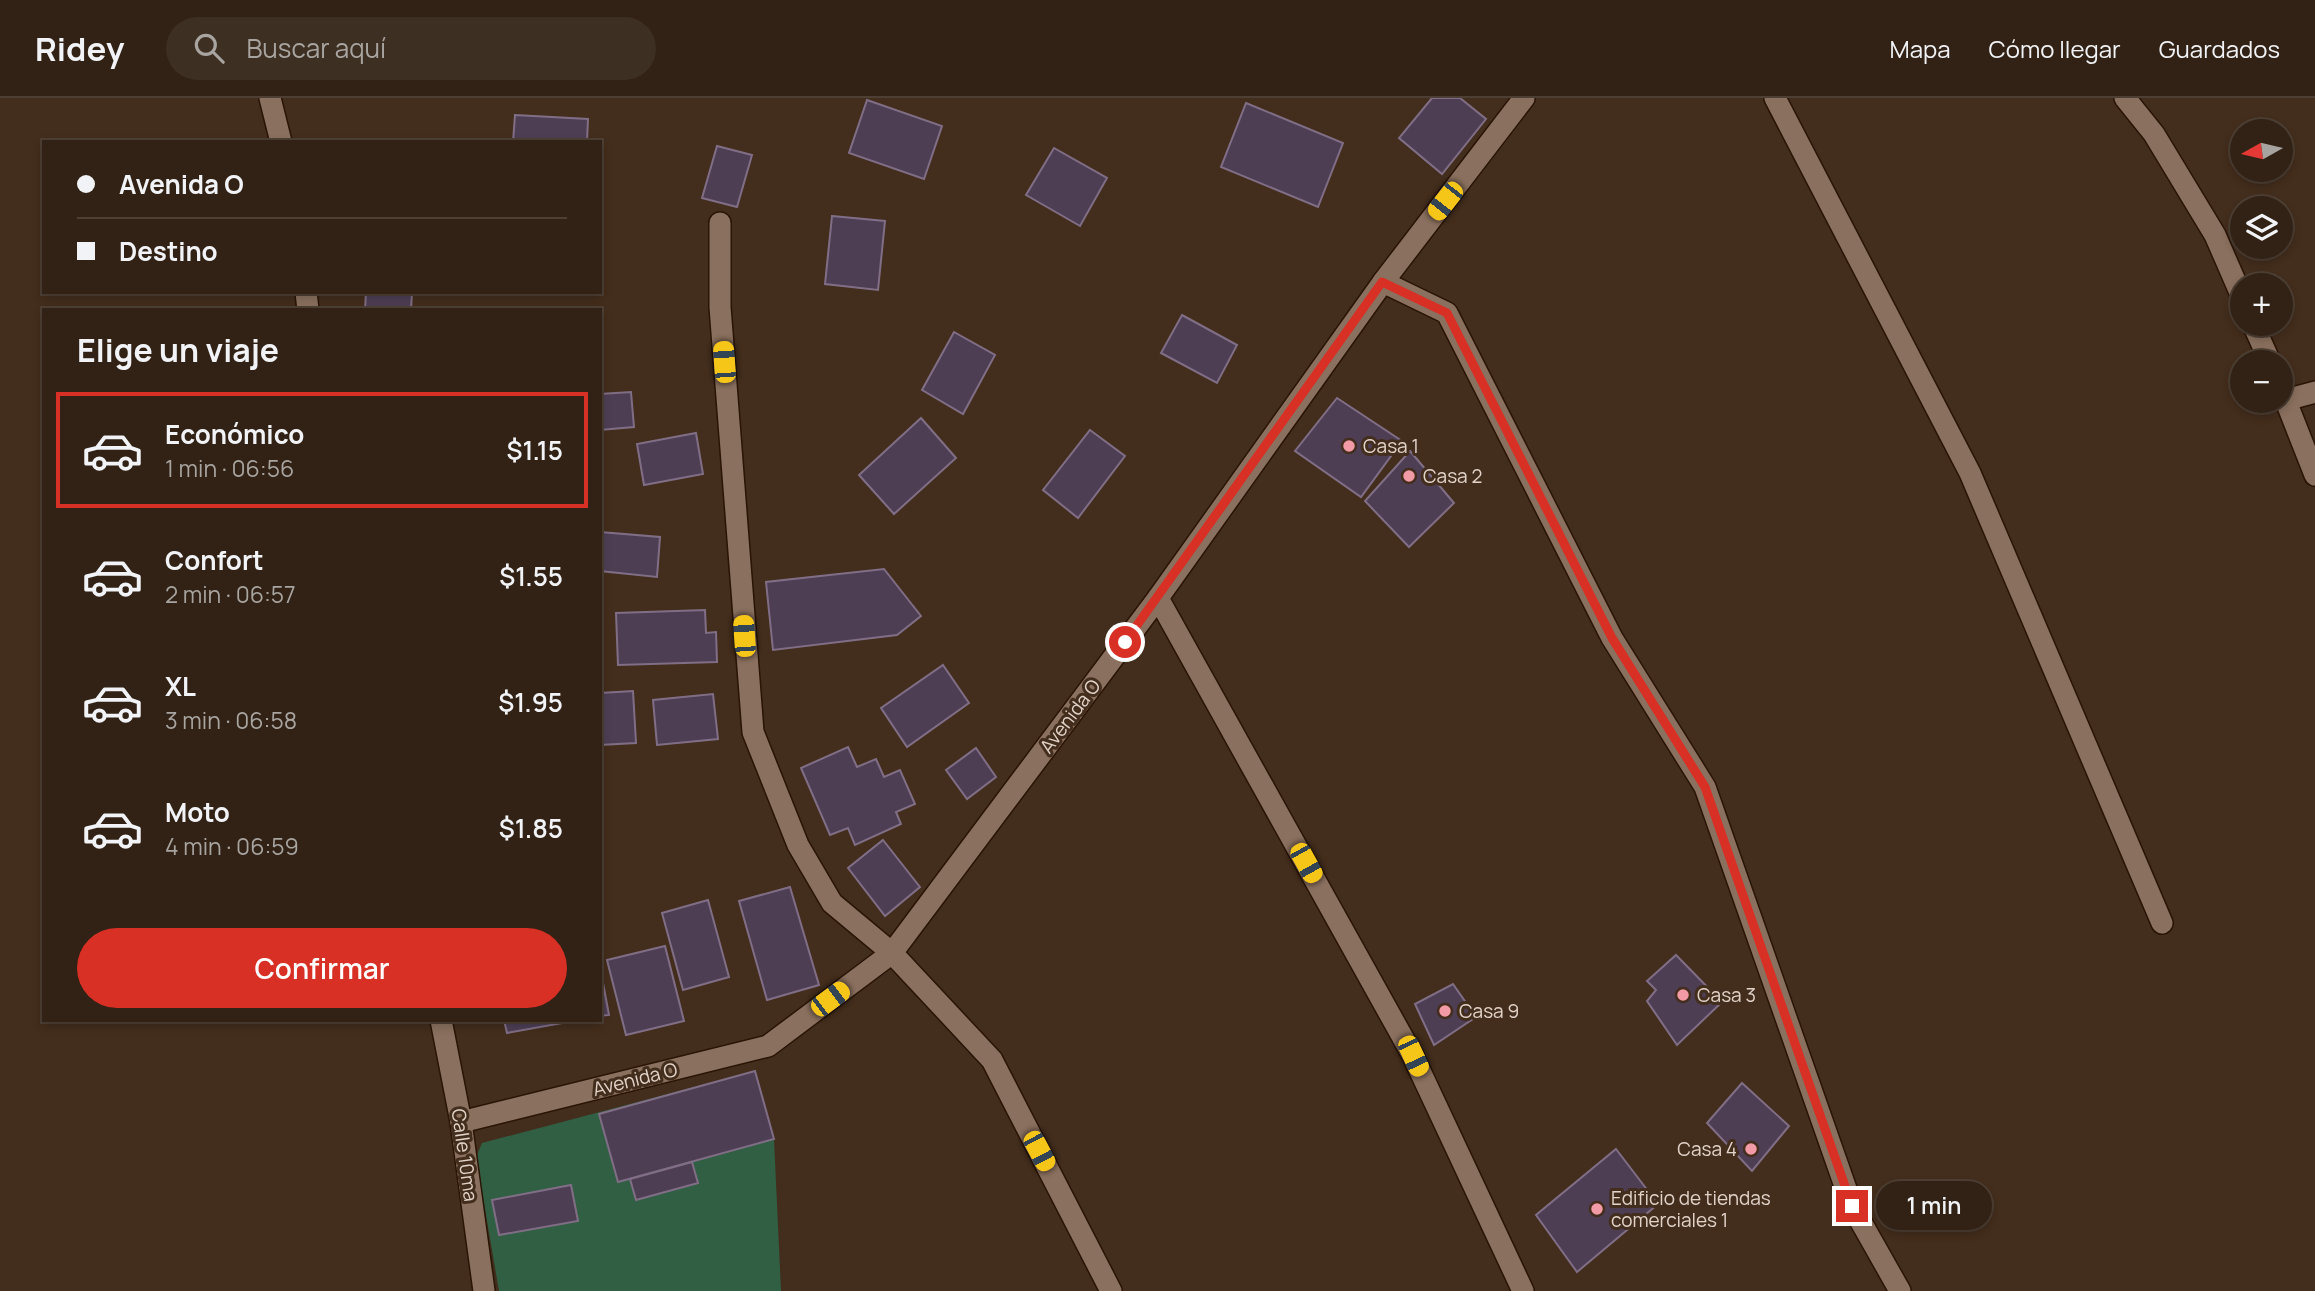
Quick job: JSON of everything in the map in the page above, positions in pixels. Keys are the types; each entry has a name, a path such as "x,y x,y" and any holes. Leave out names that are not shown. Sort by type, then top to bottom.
{"street":[{"path":"270,98 280,140"},
{"name":"Avenida O","path":"461,1122 768,1046 892,953 1158,598 1382,282 1524,98"},
{"path":"1775,98 1970,473 2162,923"},
{"path":"2125,98 2154,134 2215,235 2232,273"},
{"path":"720,223 720,307 753,732 798,845 832,903 892,953 992,1059 1111,1291"},
{"path":"1382,282 1447,313 1612,638 1705,787 1852,1206 1900,1291"},
{"path":"2293,393 2315,392"},
{"path":"2291,413 2315,475"},
{"path":"1158,598 1413,1056 1523,1291"},
{"name":"Calle 10ma","path":"441,1022 461,1122 484,1291"}],"green space":[{"path":"755,1071 774,1139 781,1291 499,1291 476,1157 482,1143"}],"building":[{"path":"1432,98 1460,98 1486,119 1442,174 1399,138"},
{"path":"867,100 942,126 924,179 849,153"},
{"path":"1246,103 1343,143 1318,207 1221,167"},
{"path":"515,115 588,119 587,140 513,140"},
{"path":"717,146 752,155 737,207 702,198"},
{"path":"1054,148 1107,178 1080,226 1026,195"},
{"path":"832,216 885,221 878,290 825,284"},
{"path":"366,294 412,294 411,308 365,308"},
{"path":"1182,315 1237,345 1217,383 1161,353"},
{"path":"954,332 995,355 963,414 922,390"},
{"path":"631,392 634,427 602,430 602,394"},
{"name":"Casa 1","path":"1337,398 1402,441 1361,497 1295,451"},
{"path":"921,418 956,458 894,514 859,475"},
{"path":"1090,430 1125,456 1078,518 1043,490"},
{"path":"696,433 703,474 644,485 637,444"},
{"name":"Casa 2","path":"1410,451 1454,503 1409,547 1365,501"},
{"path":"602,532 660,537 657,577 602,571"},
{"path":"884,569 921,616 897,635 773,650 766,582"},
{"path":"705,610 706,633 716,632 717,662 618,665 616,613"},
{"path":"943,665 969,703 907,747 881,708"},
{"path":"633,691 636,743 602,745 602,693"},
{"path":"713,694 718,739 657,745 653,700"},
{"path":"848,747 857,767 876,759 884,777 900,770 915,804 896,812 901,824 855,845 848,828 830,835 801,768"},
{"path":"976,748 996,777 967,799 946,770"},
{"path":"883,840 920,887 885,916 848,868"},
{"path":"790,887 819,985 767,1000 739,901"},
{"path":"708,900 729,977 683,990 662,913"},
{"path":"665,946 684,1021 626,1035 607,960"},
{"name":"Casa 3","path":"1676,955 1722,1002 1677,1045 1647,1001 1656,990 1647,981"},
{"path":"602,978 609,1015 602,1016"},
{"name":"Casa 9","path":"1453,984 1476,1017 1434,1045 1415,1004"},
{"path":"504,1022 568,1022 507,1033"},
{"path":"755,1071 774,1139 618,1182 599,1114"},
{"name":"Casa 4","path":"1742,1083 1789,1126 1752,1171 1707,1123"},
{"name":"Edificio de tiendas comerciales 1","path":"1616,1149 1658,1204 1577,1272 1536,1215"},
{"path":"692,1162 698,1183 636,1200 630,1179"},
{"path":"571,1185 578,1221 499,1235 492,1200"}],"place":[{"name":"Casa 1","path":"1349,446"},
{"name":"Casa 2","path":"1409,476"},
{"name":"Casa 3","path":"1683,995"},
{"name":"Casa 9","path":"1445,1011"},
{"name":"Casa 4","path":"1751,1149"},
{"name":"Edificio de tiendas comerciales 1","path":"1597,1209"}],"route":[{"path":"1125,642 1382,282 1447,313 1612,638 1705,787 1852,1206"}]}
